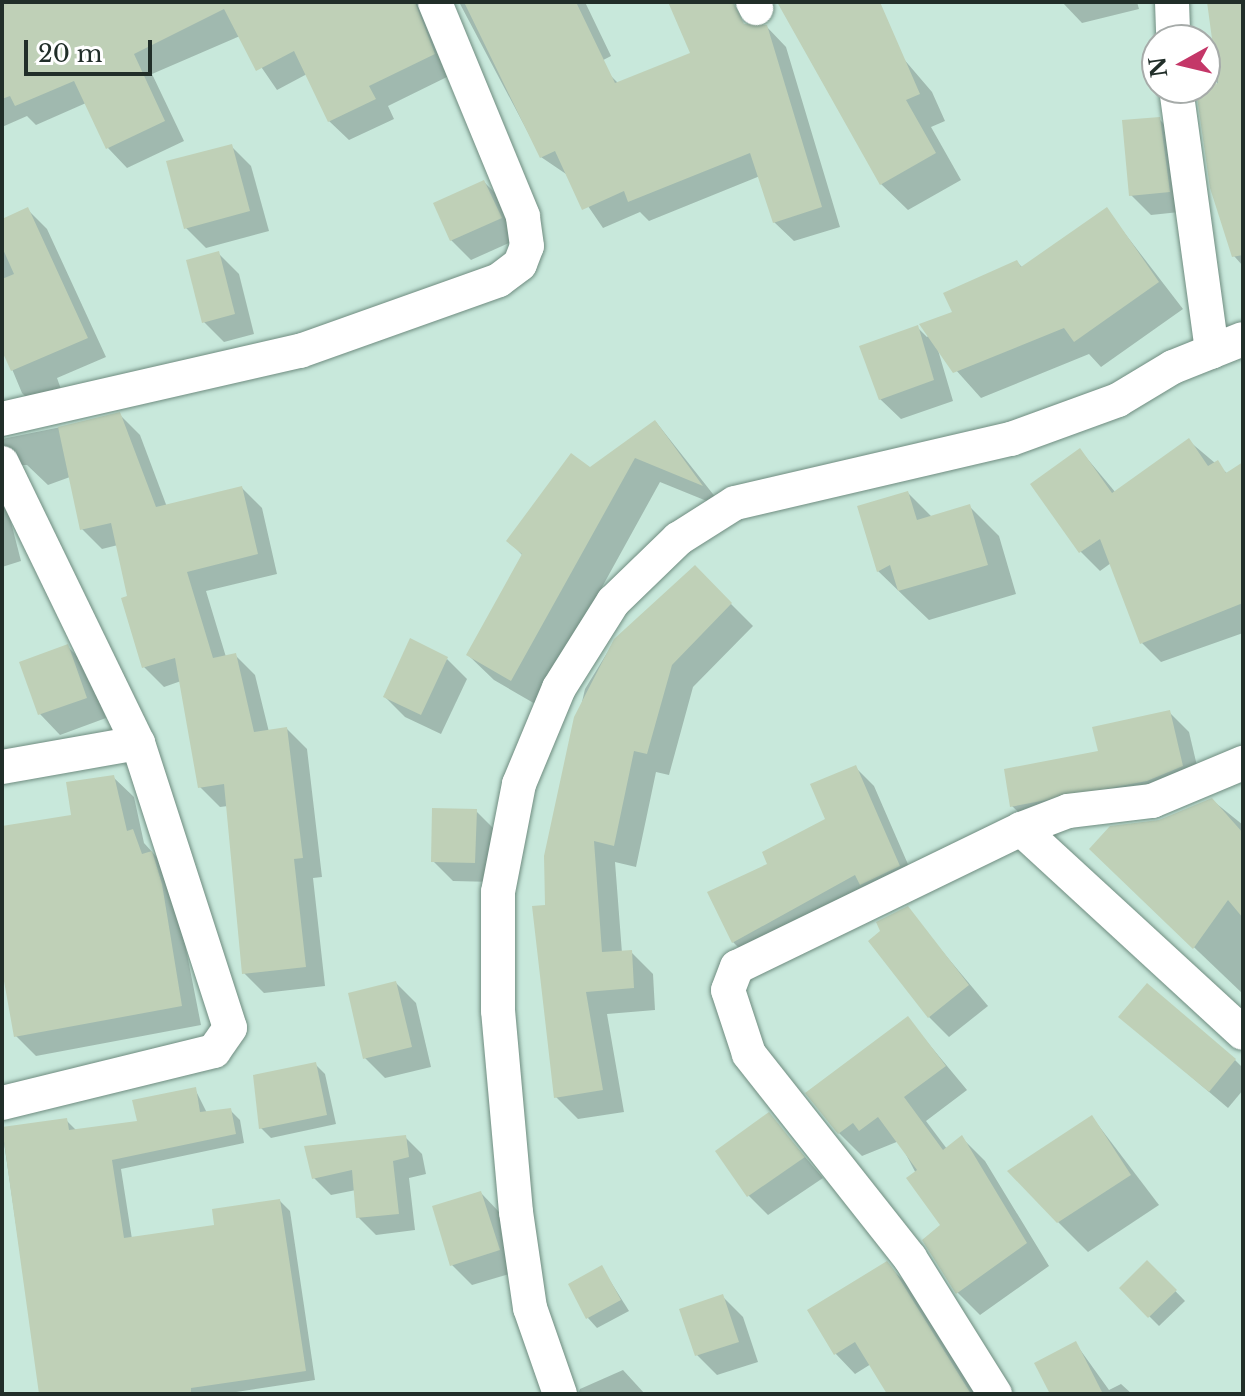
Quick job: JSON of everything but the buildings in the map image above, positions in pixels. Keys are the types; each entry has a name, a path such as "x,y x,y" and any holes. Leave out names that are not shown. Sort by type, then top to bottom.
{"street":[{"path":"2,419 300,351 499,280 520,264 527,246 523,216 435,2"},
{"path":"1172,2 1173,24"},
{"path":"560,1394 530,1308 516,1212 498,1011 498,892 519,784 566,676 613,602 678,539 735,503 1011,439 1118,400 1228,345 1179,104"},
{"path":"2,463 138,743 230,1028 225,1045 2,1103"},
{"path":"2,767 138,743"},
{"path":"995,1394 910,1258 749,1054 728,990 737,967 1021,829 1068,811 1152,801 1243,763"},
{"path":"1021,829 1243,1033"}]}
